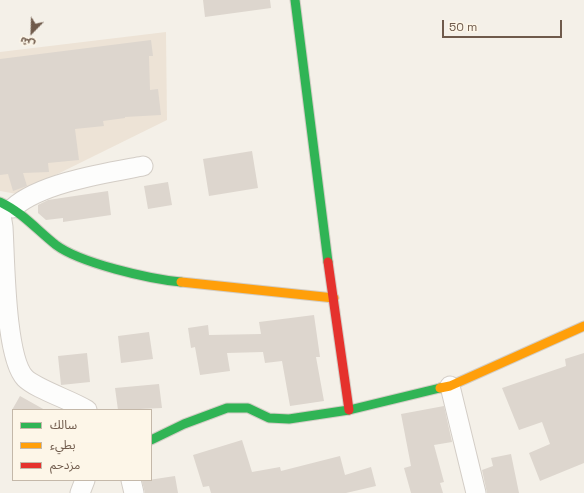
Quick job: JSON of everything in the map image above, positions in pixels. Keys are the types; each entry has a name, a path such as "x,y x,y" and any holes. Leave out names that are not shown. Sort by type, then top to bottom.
{"street":[{"path":"295,0 349,410"},
{"path":"4,206 26,196 69,183 142,166"},
{"path":"4,206 56,245 72,254 101,264 160,280 334,298"},
{"path":"4,206 3,227 10,337 18,369 25,378 36,386 73,401 86,409"},
{"path":"152,440 184,424 227,408 248,408 269,418 289,419 349,410 450,386 584,326"},
{"path":"450,386 476,493"},
{"path":"80,493 85,481"},
{"path":"131,481 134,493"}],"shaded area":[{"path":"166,32 167,120 17,194 0,191 0,52"}],"building":[{"path":"203,0 270,0 271,8 205,17"},
{"path":"151,40 153,56 149,56 150,90 158,89 161,115 125,117 103,121 104,126 75,129 79,160 48,163 49,172 23,173 27,186 13,191 8,174 0,175 0,59"},
{"path":"252,151 258,188 209,196 203,159"},
{"path":"168,182 172,205 148,209 144,186"},
{"path":"108,191 111,215 63,222 63,218 46,220 38,213 38,205 48,200"},
{"path":"314,315 320,357 316,357 324,401 290,406 282,361 265,363 263,352 227,353 230,371 200,375 195,347 191,348 188,328 208,325 209,335 261,334 259,322"},
{"path":"149,332 153,359 121,363 118,336"},
{"path":"87,353 90,382 61,385 58,356"},
{"path":"584,353 584,463 540,481 529,453 550,444 542,422 519,430 502,388 566,366 565,359"},
{"path":"159,384 162,408 118,409 115,388"},
{"path":"20,396 43,409 13,409"},
{"path":"444,406 452,442 434,445 444,482 440,483 443,493 411,493 404,468 411,466 401,414"},
{"path":"242,440 252,472 280,467 281,471 340,456 345,475 371,467 376,486 346,493 211,493 209,486 203,487 193,455"},
{"path":"511,454 519,493 487,493 482,470 493,466 491,458"},
{"path":"175,476 178,493 145,493 142,481 152,481 152,479"}],"traffic: fast":[{"path":"295,0 328,262"},
{"path":"0,202 22,216 56,245 67,252 98,264 134,274 181,282"},
{"path":"152,440 184,424 227,408 248,408 269,418 289,419 349,410 440,388"}],"traffic: slow":[{"path":"181,282 334,298"},
{"path":"440,388 450,386 584,326"}],"traffic: jam":[{"path":"328,262 349,410"}]}
